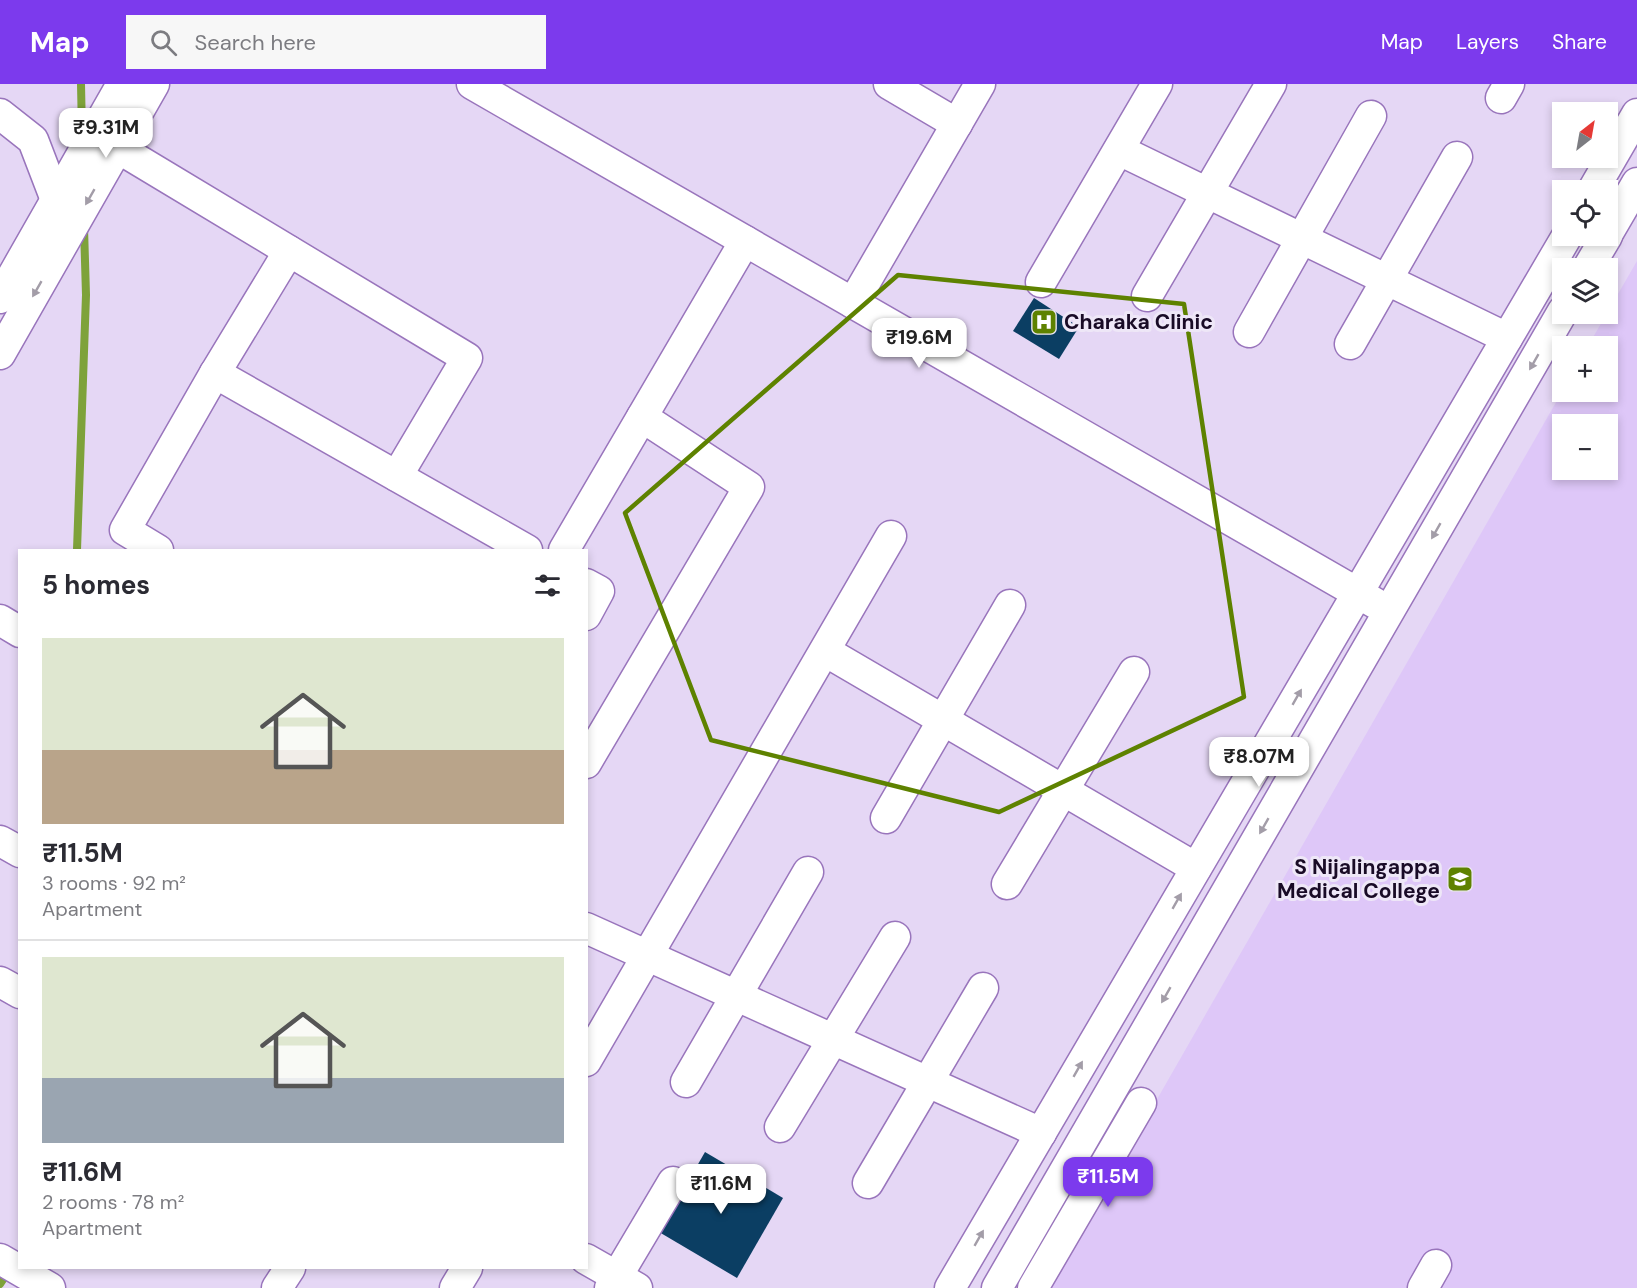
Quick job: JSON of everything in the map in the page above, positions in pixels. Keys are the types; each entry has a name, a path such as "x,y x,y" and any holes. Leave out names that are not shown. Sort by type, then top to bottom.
{"street":[{"path":"0,354 154,84"},
{"path":"472,84 1389,611"},
{"path":"889,84 957,124"},
{"path":"853,303 980,84"},
{"path":"1041,282 1157,84"},
{"path":"1147,296 1271,84"},
{"path":"0,298 118,90"},
{"path":"0,114 33,140 56,200"},
{"path":"1599,180 1637,114"},
{"path":"1249,332 1371,116"},
{"path":"1119,150 1507,338"},
{"path":"116,152 289,251 467,358 397,476"},
{"path":"1350,344 1456,158"},
{"path":"1618,215 1637,183"},
{"path":"565,549 745,241"},
{"path":"950,1288 1561,246"},
{"path":"156,549 125,530 215,373 289,251"},
{"path":"997,1288 1555,324"},
{"path":"215,373 525,549"},
{"path":"591,746 749,487 642,417"},
{"path":"588,1058 891,536"},
{"path":"588,585 599,591 588,611"},
{"path":"886,819 1010,606"},
{"path":"0,620 18,631"},
{"path":"825,651 1196,868"},
{"path":"1007,884 1134,672"},
{"path":"0,841 18,851"},
{"path":"686,1082 808,872"},
{"path":"588,929 1041,1133"},
{"path":"780,1127 895,937"},
{"path":"0,982 18,992"},
{"path":"868,1184 983,987"},
{"path":"1033,1288 1141,1103"},
{"path":"588,1260 621,1284 673,1182"},
{"path":"0,1259 44,1284"},
{"path":"278,1288 289,1269"},
{"path":"455,1288 466,1269"}],"highlighted area":[{"path":"898,275 1184,304 1244,697 999,812 711,740 625,513"}],"shaded area":[{"name":"S Nijalingappa Medical College","path":"1637,261 1637,1288 1049,1288 1556,402 1618,402 1618,336 1594,336 1601,324 1618,324 1618,294"}],"building":[{"path":"1034,298 1079,327 1059,359 1013,331"},
{"path":"705,1152 783,1198 737,1278 659,1232"}],"waterway":[{"path":"81,84 82,133"},
{"path":"77,549 86,295 84,227"},
{"path":"0,1284 10,1269"}],"place":[{"name":"Charaka Clinic","path":"1044,322"},
{"name":"S Nijalingappa Medical College","path":"1460,879"}]}
